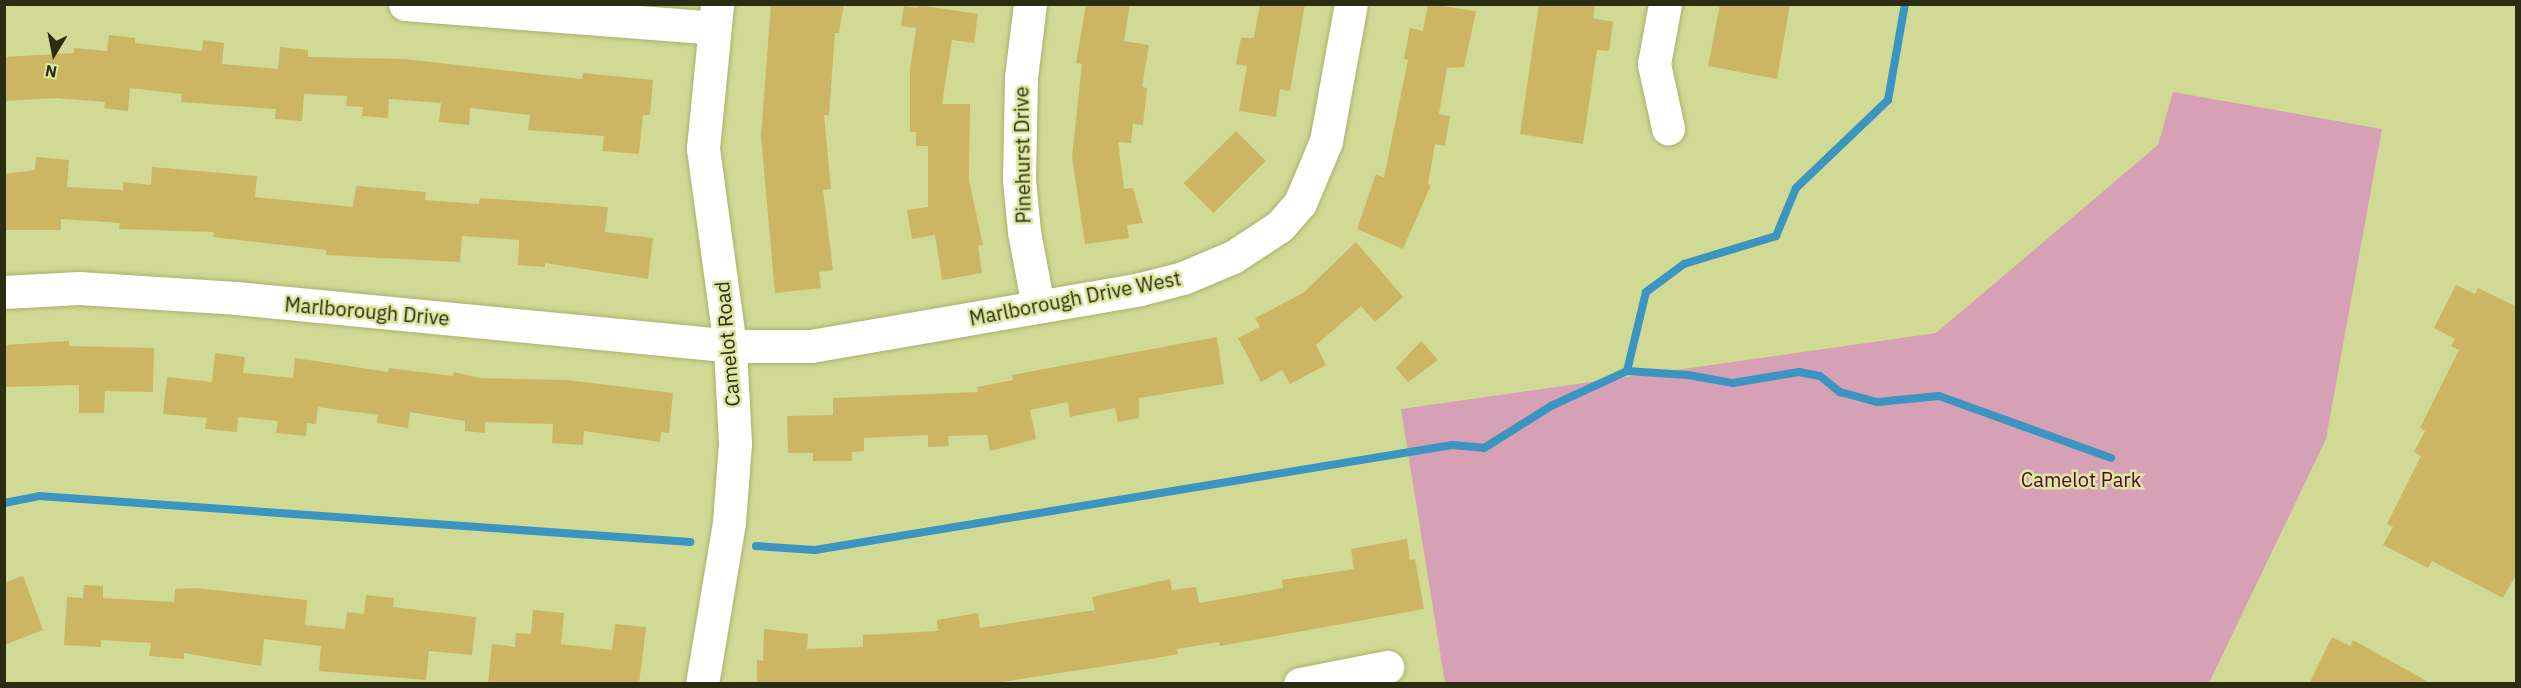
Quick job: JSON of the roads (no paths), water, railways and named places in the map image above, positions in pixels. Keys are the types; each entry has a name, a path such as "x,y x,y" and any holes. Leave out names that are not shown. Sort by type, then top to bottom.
{"street":[{"path":"405,4 716,16"},
{"name":"Pinehurst Drive","path":"1030,4 1021,77 1019,179 1024,232 1038,306"},
{"name":"Marlborough Drive West","path":"730,346 812,346 861,340 1184,278 1233,257 1280,226 1300,203 1326,141 1351,4"},
{"path":"1665,4 1654,64 1668,128"},
{"name":"Camelot Road","path":"702,684 735,443 730,346 703,148 716,16"},
{"name":"Marlborough Drive","path":"4,292 79,288 236,298 730,346"},
{"path":"1300,684 1387,667"}],"waterway":[{"path":"756,546 815,550 1452,445 1484,448 1551,406 1627,371 1646,292 1684,264 1776,236 1796,188 1888,100 1905,4"},
{"path":"1627,371 1688,375 1733,383 1799,372 1820,376 1840,392 1878,402 1939,396 2111,458"},
{"path":"4,503 39,496 690,542"}],"park label":[{"name":"Camelot Park","path":"2081,479"}]}
